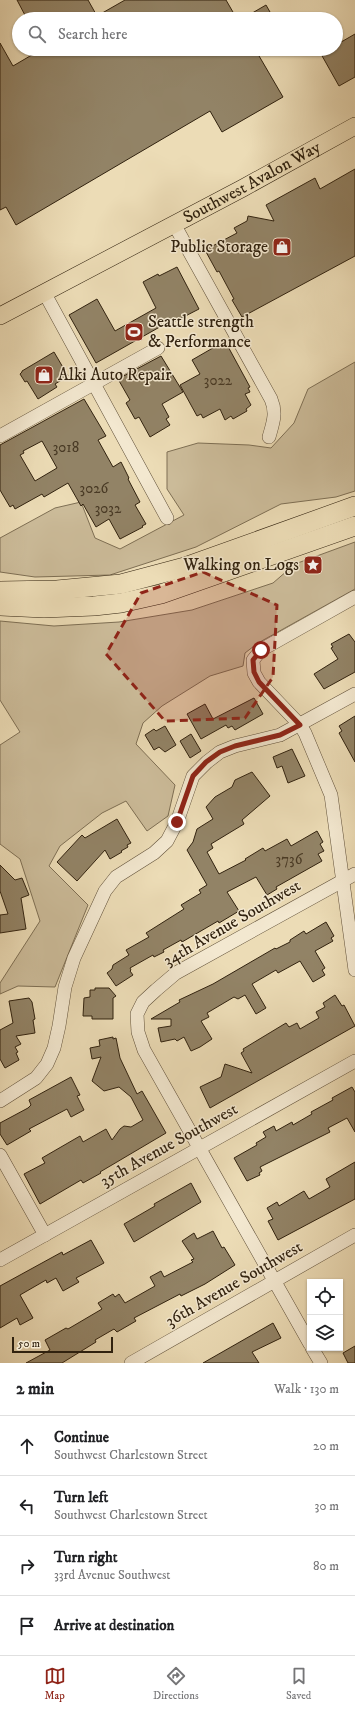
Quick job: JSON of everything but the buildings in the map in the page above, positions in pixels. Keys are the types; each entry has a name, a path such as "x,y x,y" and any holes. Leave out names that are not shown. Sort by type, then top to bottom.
{"highway":[{"path":"0,590 57,590 94,588 128,582 185,567 355,506"},
{"path":"0,606 44,608 94,606 121,603 154,596 355,526"}],"main road":[{"name":"Southwest Avalon Way","path":"0,316 355,126"}],"street":[{"path":"174,224 271,399 275,408 275,418 269,437"},
{"path":"44,292 167,518"},
{"path":"0,436 158,348"},
{"path":"355,597 261,650 253,660 254,672 259,682 300,725 309,741 332,795 355,970"},
{"path":"0,1101 36,1078 47,1064 54,1048 65,987 74,958 104,891 116,877 154,853 167,841 177,822 193,776 206,762 220,752 235,746 280,735 355,694"},
{"name":"34th Avenue Southwest","path":"199,1149 144,1050 138,1032 136,1014 143,1002 176,973 355,874"},
{"name":"35th Avenue Southwest","path":"0,1260 355,1061"},
{"path":"199,1149 307,1339"},
{"path":"0,1155 45,1235"},
{"name":"36th Avenue Southwest","path":"131,1363 355,1235"},
{"path":"314,1351 321,1363"}],"highlighted area":[{"path":"203,572 277,605 273,677 245,718 165,721 106,654 141,593"}],"shaded area":[{"path":"355,362 355,491 336,497 281,504 196,547 110,575 35,577 0,572 0,538 55,508 81,502 95,538 120,549 184,515 167,489 167,452 198,443 249,445 271,448 294,423 308,389"},
{"path":"355,542 355,589 258,643 245,653 243,666 210,676 162,706 143,723 136,744 175,785 168,816 147,831 126,801 102,813 60,846 49,866 88,905 55,987 18,986 0,994 0,983 40,921 20,859 0,844 0,745 20,732 0,700 0,621 54,626 119,622 192,610 273,583 295,564"}],"place":[{"name":"Public Storage","path":"282,247"},
{"name":"Seattle strength & Performance","path":"134,332"},
{"name":"Alki Auto Repair","path":"44,375"},
{"name":"Walking on Logs","path":"313,565"}],"route":[{"path":"177,822 193,776 206,762 220,752 235,746 280,735 300,725 259,682 254,672 253,660 261,650"}]}
